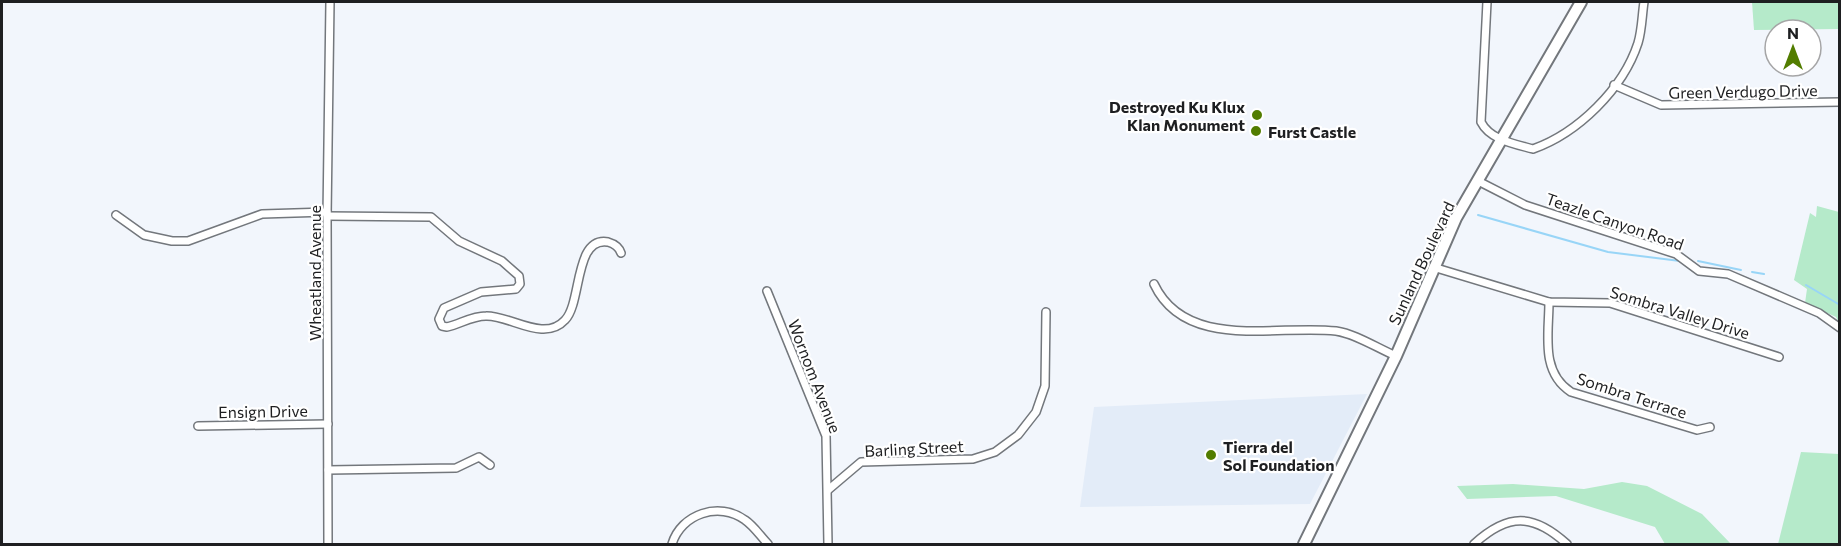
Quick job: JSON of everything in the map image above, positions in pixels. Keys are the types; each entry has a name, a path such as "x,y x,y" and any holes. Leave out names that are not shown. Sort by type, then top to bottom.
{"main road":[{"name":"Sunland Boulevard","path":"1304,544 1396,356 1456,218 1581,2"}],"street":[{"name":"Wheatland Avenue","path":"328,544 327,214 330,2"},
{"path":"1487,2 1480,116 1484,127 1502,140 1533,149 1542,146 1582,120 1614,86 1638,42 1644,2"},
{"name":"Green Verdugo Drive","path":"1614,86 1661,105 1839,102"},
{"name":"Teazle Canyon Road","path":"1478,181 1525,205 1676,254 1699,270 1728,274 1819,313 1839,328"},
{"path":"116,215 144,235 172,242 188,241 262,214 430,217 459,241 502,261 519,276 520,284 516,289 481,292 444,308 439,319 442,326 447,327 474,317 488,315 534,328 561,324 572,310 586,253 595,246 607,242 617,247 621,253"},
{"name":"Sombra Valley Drive","path":"1433,267 1549,302 1610,303 1779,357"},
{"path":"1154,284 1159,295 1175,309 1209,326 1233,330 1339,332 1396,356"},
{"name":"Wornom Avenue","path":"767,291 826,436 828,544"},
{"name":"Sombra Terrace","path":"1549,302 1549,359 1551,369 1562,386 1571,392 1697,430 1710,428"},
{"name":"Barling Street","path":"828,490 861,462 962,460 984,456 1005,446 1029,423 1041,398 1046,377 1046,312"},
{"name":"Ensign Drive","path":"198,426 328,424"},
{"path":"328,470 456,468 479,457 490,465"},
{"path":"672,544 679,529 686,523 696,516 715,511 731,513 745,520 768,544"},
{"path":"1474,544 1500,525 1522,520 1544,525 1567,544"}],"shaded area":[{"name":"Tierra del Sol Foundation","path":"1367,394 1310,504 1080,507 1094,407"}],"green space":[{"path":"1752,2 1839,2 1839,29 1823,29 1823,18 1763,18 1763,30 1754,30"},
{"path":"1817,206 1839,212 1839,323 1836,317 1805,303 1807,289 1794,280 1810,213 1816,217"},
{"path":"1801,452 1839,454 1839,544 1778,544"},
{"path":"1622,482 1647,486 1702,514 1731,544 1665,544 1655,527 1556,496 1467,499 1457,486 1513,484 1584,489"}],"waterway":[{"path":"1478,215 1608,252 1680,261"},
{"path":"1698,261 1741,270"},
{"path":"1752,272 1764,274"},
{"path":"1806,285 1840,305"}],"place":[{"name":"Destroyed Ku Klux Klan Monument","path":"1257,115"},
{"name":"Furst Castle","path":"1256,131"},
{"name":"Tierra del Sol Foundation","path":"1211,455"}]}
